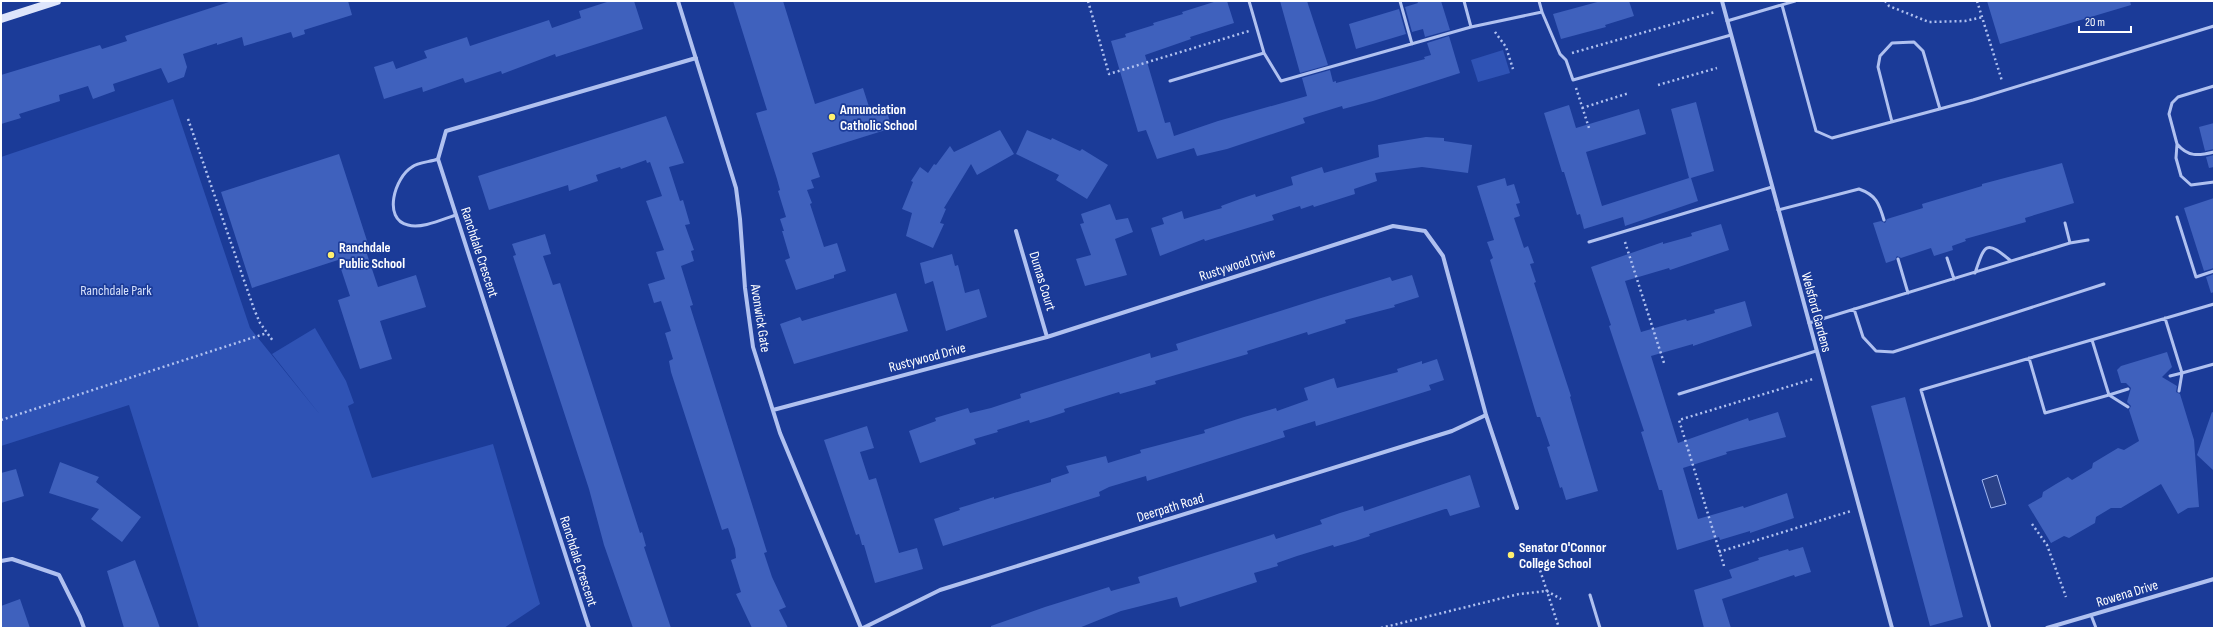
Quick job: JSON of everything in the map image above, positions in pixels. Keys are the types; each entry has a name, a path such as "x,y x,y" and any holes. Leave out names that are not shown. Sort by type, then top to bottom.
{"street":[{"path":"1,19 57,1"},
{"name":"Avonwick Gate","path":"678,1 736,188 740,219 745,288 753,346 780,434 862,628"},
{"name":"Welsford Gardens","path":"1722,1 1892,628"},
{"path":"438,159 446,131 696,58"},
{"name":"Ranchdale Crescent","path":"438,159 589,628"},
{"name":"Rustywood Drive","path":"773,410 1047,337 1393,226 1425,231 1443,256 1486,415 1517,508"},
{"name":"Dumas Court","path":"1016,231 1047,337"},
{"name":"Deerpath Road","path":"862,628 940,590 1452,431 1486,415"},
{"path":"1,561 12,559 59,575 80,616 84,628"},
{"name":"Rowena Drive","path":"2047,628 2214,579"}],"lane":[{"path":"1249,1 1264,53 1281,81 1471,27 1542,12"},
{"path":"1400,1 1412,44"},
{"path":"1464,1 1471,27"},
{"path":"1539,1 1542,12 1560,54 1566,60 1573,80 1731,35"},
{"path":"1727,21 1795,1"},
{"path":"1782,5 1816,131 1832,138 2005,90 2214,26"},
{"path":"1892,122 1878,67 1880,56 1892,43 1914,42 1923,51 1940,109"},
{"path":"1170,81 1264,53"},
{"path":"2214,86 2178,97 2172,103 2169,114 2177,144 2176,158 2181,176 2191,185 2214,182"},
{"path":"2177,144 2184,152 2198,156 2214,152"},
{"path":"438,159 412,166 400,178 393,193 394,209 399,220 407,225 417,226 456,215"},
{"path":"1588,242 1772,187"},
{"path":"1778,210 1859,189 1868,192 1878,200 1884,220"},
{"path":"2177,217 2196,277 2214,271"},
{"path":"2066,223 2070,244"},
{"path":"1809,323 2011,261 2088,240"},
{"path":"1974,273 1982,251 1988,247 1995,248 2011,261"},
{"path":"1947,258 1954,279"},
{"path":"1898,259 1908,293"},
{"path":"1854,309 1863,337 1876,351 1893,352 2104,284"},
{"path":"1990,628 1921,390 2214,304"},
{"path":"2165,318 2182,373 2179,391"},
{"path":"2092,340 2109,395 2128,407"},
{"path":"1679,394 1816,351"},
{"path":"2029,358 2045,413 2128,389"},
{"path":"2170,376 2214,364"},
{"path":"1590,595 1600,628"},
{"path":"2091,615 2096,628"}],"path":[{"path":"1088,1 1109,74 1257,28"},
{"path":"1885,1 1889,6 1929,22 1965,21 1983,17"},
{"path":"1977,1 2005,90"},
{"path":"1560,54 1572,54 1724,10"},
{"path":"1489,23 1506,48 1513,69"},
{"path":"1658,86 1717,68"},
{"path":"1573,80 1589,128"},
{"path":"1582,108 1629,93"},
{"path":"188,119 254,309 273,341"},
{"path":"1622,232 1664,363"},
{"path":"1,420 267,333"},
{"path":"1724,566 1680,420 1823,376"},
{"path":"1719,552 1859,509"},
{"path":"2032,524 2047,545 2066,597"},
{"path":"1537,561 1559,628"},
{"path":"1381,628 1509,595 1547,591 1561,599"},
{"path":"1394,628 1395,624"}],"green space":[{"path":"1503,50 1510,73 1478,82 1471,60"},
{"name":"Ranchdale Park","path":"173,99 250,328 321,416 272,354 315,328 346,381 354,403 348,406 372,478 493,444 540,604 504,628 199,628 129,405 1,446 1,157"}],"shaded area":[{"path":"1997,475 2006,504 1991,508 1982,480"}],"building":[{"path":"232,1 348,1 352,15 304,30 305,34 293,38 291,32 244,46 242,37 217,45 217,43 183,54 187,67 184,77 168,83 161,68 113,84 115,91 93,99 88,86 59,95 60,101 19,114 21,118 1,124 1,75 100,45 102,49 127,41 125,36"},
{"path":"610,1 634,1 643,29 556,57 555,54 502,74 501,71 465,83 463,78 423,92 422,87 384,99 374,67 393,61 396,69 427,58 424,51 467,37 470,46 549,20 552,28 581,18 579,11"},
{"path":"733,1 783,1 815,104 863,88 871,113 886,109 892,128 812,153 820,177 811,180 814,188 807,190 812,203 810,204 824,247 837,243 846,271 834,275 834,278 796,290 785,260 790,258 780,219 786,217 778,191 780,190 756,113 767,110"},
{"path":"1217,1 1227,1 1234,23 1190,37 1191,39 1145,55 1165,123 1170,122 1174,136 1218,121 1307,96 1302,78 1330,70 1333,82 1336,81 1336,83 1425,59 1424,57 1431,55 1427,43 1449,36 1460,73 1373,101 1343,109 1342,106 1303,118 1305,123 1227,149 1197,156 1194,148 1157,159 1146,130 1138,132 1111,41 1126,37 1125,34 1154,25 1153,23 1183,14 1182,12"},
{"path":"1280,1 1307,1 1328,65 1300,73"},
{"path":"1417,1 1441,1 1450,30 1425,37 1423,29 1412,32 1405,7 1418,3"},
{"path":"1601,1 1629,1 1634,16 1605,25 1606,27 1561,39 1553,14"},
{"path":"1987,1 2130,1 2131,5 2000,44"},
{"path":"1399,9 1406,34 1356,49 1349,24"},
{"path":"1696,102 1714,171 1691,178 1698,201 1625,226 1623,217 1584,229 1580,214 1577,215 1564,172 1562,172 1544,113 1569,105 1576,128 1639,109 1646,134 1586,152 1602,206 1689,178 1671,109"},
{"path":"666,116 684,163 669,167 680,201 683,200 690,224 685,225 694,250 691,251 694,261 681,266 693,305 690,306 767,552 764,553 772,577 786,607 779,610 788,628 752,628 736,594 741,592 731,560 736,558 735,549 728,528 722,530 671,372 669,361 673,359 665,333 671,331 661,301 654,303 648,284 665,279 656,252 664,250 646,201 662,196 650,162 647,163 646,160 621,169 620,167 596,175 598,181 569,191 568,185 489,210 478,176"},
{"path":"2214,123 2214,149 2205,151 2199,127"},
{"path":"1000,130 1014,154 977,175 971,164 944,208 946,209 940,223 944,224 933,248 906,236 912,213 902,209 913,182 911,181 920,167 928,173 950,146 954,152"},
{"path":"1027,130 1051,140 1052,138 1080,151 1082,149 1108,165 1087,199 1056,180 1059,175 1016,154"},
{"path":"1426,137 1444,138 1444,141 1472,145 1468,173 1422,167 1375,173 1377,181 1354,189 1355,194 1314,207 1313,205 1301,209 1300,206 1272,215 1274,220 1205,241 1204,239 1160,256 1151,228 1164,224 1162,218 1182,211 1184,219 1222,208 1221,206 1255,194 1256,197 1293,185 1291,177 1322,167 1324,173 1379,157 1378,145"},
{"path":"339,154 370,250 366,251 378,287 416,275 426,307 380,321 392,359 360,369 338,300 350,296 338,260 252,288 221,192"},
{"path":"2214,155 2214,167 2209,168 2206,157"},
{"path":"2062,163 2074,203 2025,218 2026,222 1965,239 1966,241 1952,246 1953,250 1934,256 1931,248 1901,258 1897,256 1895,260 1886,263 1873,223 1881,221 1885,223 1887,219 1923,208 1922,204 1982,186 1982,184"},
{"path":"1505,178 1507,186 1514,184 1520,203 1516,204 1520,216 1514,218 1524,248 1528,246 1534,263 1530,264 1536,282 1534,283 1571,396 1570,397 1598,491 1566,500 1562,487 1560,488 1547,447 1550,446 1540,417 1537,417 1490,260 1493,258 1487,242 1494,240 1477,186"},
{"path":"2214,198 2214,268 2204,271 2184,208"},
{"path":"1110,204 1116,220 1128,218 1133,232 1115,239 1127,275 1085,286 1076,259 1091,255 1080,224 1084,223 1081,214"},
{"path":"1721,224 1729,250 1670,270 1669,268 1625,281 1641,332 1686,319 1687,321 1715,313 1714,310 1745,301 1752,326 1693,346 1693,344 1651,356 1678,443 1748,418 1749,421 1778,412 1786,437 1726,452 1727,454 1683,468 1698,519 1743,506 1744,508 1787,493 1794,518 1750,533 1750,531 1720,540 1719,537 1677,550 1662,490 1659,490 1641,432 1644,431 1591,267 1663,242 1663,244 1692,236 1691,233"},
{"path":"545,234 551,254 543,256 553,285 560,283 640,533 642,532 646,546 644,547 671,628 633,628 604,545 589,489 513,256 516,255 512,244"},
{"path":"952,254 955,266 958,265 965,293 979,289 987,317 946,331 933,281 925,284 920,263"},
{"path":"2214,274 2214,292 2211,293 2206,277"},
{"path":"1412,275 1419,297 1394,305 1395,307 1345,320 1346,323 1308,335 1307,332 1247,351 1248,354 1155,381 1156,384 1120,394 1119,392 1064,409 1065,412 1050,417 1030,423 1029,420 997,430 998,432 974,439 976,444 920,463 909,431 936,421 935,418 968,408 970,413 991,408 1021,398 1020,394 1150,353 1151,358 1178,350 1176,344 1321,298 1390,277 1392,281"},
{"path":"896,293 908,331 794,364 780,324 800,317 802,321"},
{"path":"2167,352 2172,367 2162,377 2177,386 2176,392 2180,394 2194,440 2199,507 2188,508 2178,514 2161,484 2121,508 2111,508 2096,517 2095,523 2069,538 2064,536 2051,543 2028,505 2042,497 2043,492 2068,477 2072,480 2092,468 2093,463 2118,448 2124,450 2139,441 2129,410 2131,406 2127,402 2131,388 2126,383 2121,383 2117,370 2121,366"},
{"path":"1437,359 1444,380 1429,385 1431,390 1316,426 1315,421 1283,431 1285,437 1147,481 1146,476 1109,487 1099,492 1100,496 943,546 934,519 960,510 959,508 1051,482 1051,479 1069,473 1066,466 1106,456 1108,463 1141,453 1140,450 1205,433 1204,430 1244,417 1276,408 1277,411 1308,400 1304,388 1334,378 1337,388 1398,372 1397,369 1422,361 1422,364"},
{"path":"1905,397 1963,617 1930,626 1871,406"},
{"path":"2212,412 2214,413 2214,471 2197,455"},
{"path":"867,426 874,448 860,452 869,480 876,478 899,553 917,548 923,569 875,583 864,545 862,545 859,534 856,535 824,440"},
{"path":"60,462 99,477 96,482 141,517 122,542 91,519 99,509 49,493"},
{"path":"16,469 24,496 1,503 1,473"},
{"path":"1470,475 1480,507 1450,516 1447,509 1445,509 1369,534 1370,536 1355,541 1334,547 1333,545 1297,556 1277,563 1278,566 1254,573 1257,582 1180,607 1177,597 1121,611 1079,628 991,628 991,626 1045,607 1109,587 1111,591 1140,583 1138,577 1274,534 1276,539 1322,524 1320,520 1340,513 1363,506 1364,511"},
{"path":"1803,547 1811,572 1795,577 1794,575 1722,599 1731,628 1704,628 1694,590 1732,578 1729,570 1759,560 1758,558 1788,549 1789,551"},
{"path":"135,560 160,628 124,628 107,571"},
{"path":"20,599 30,628 1,628 1,606"}],"place":[{"name":"Annunciation Catholic School","path":"832,117"},
{"name":"Ranchdale Public School","path":"331,255"},
{"name":"Senator O'Connor College School","path":"1511,555"}]}
